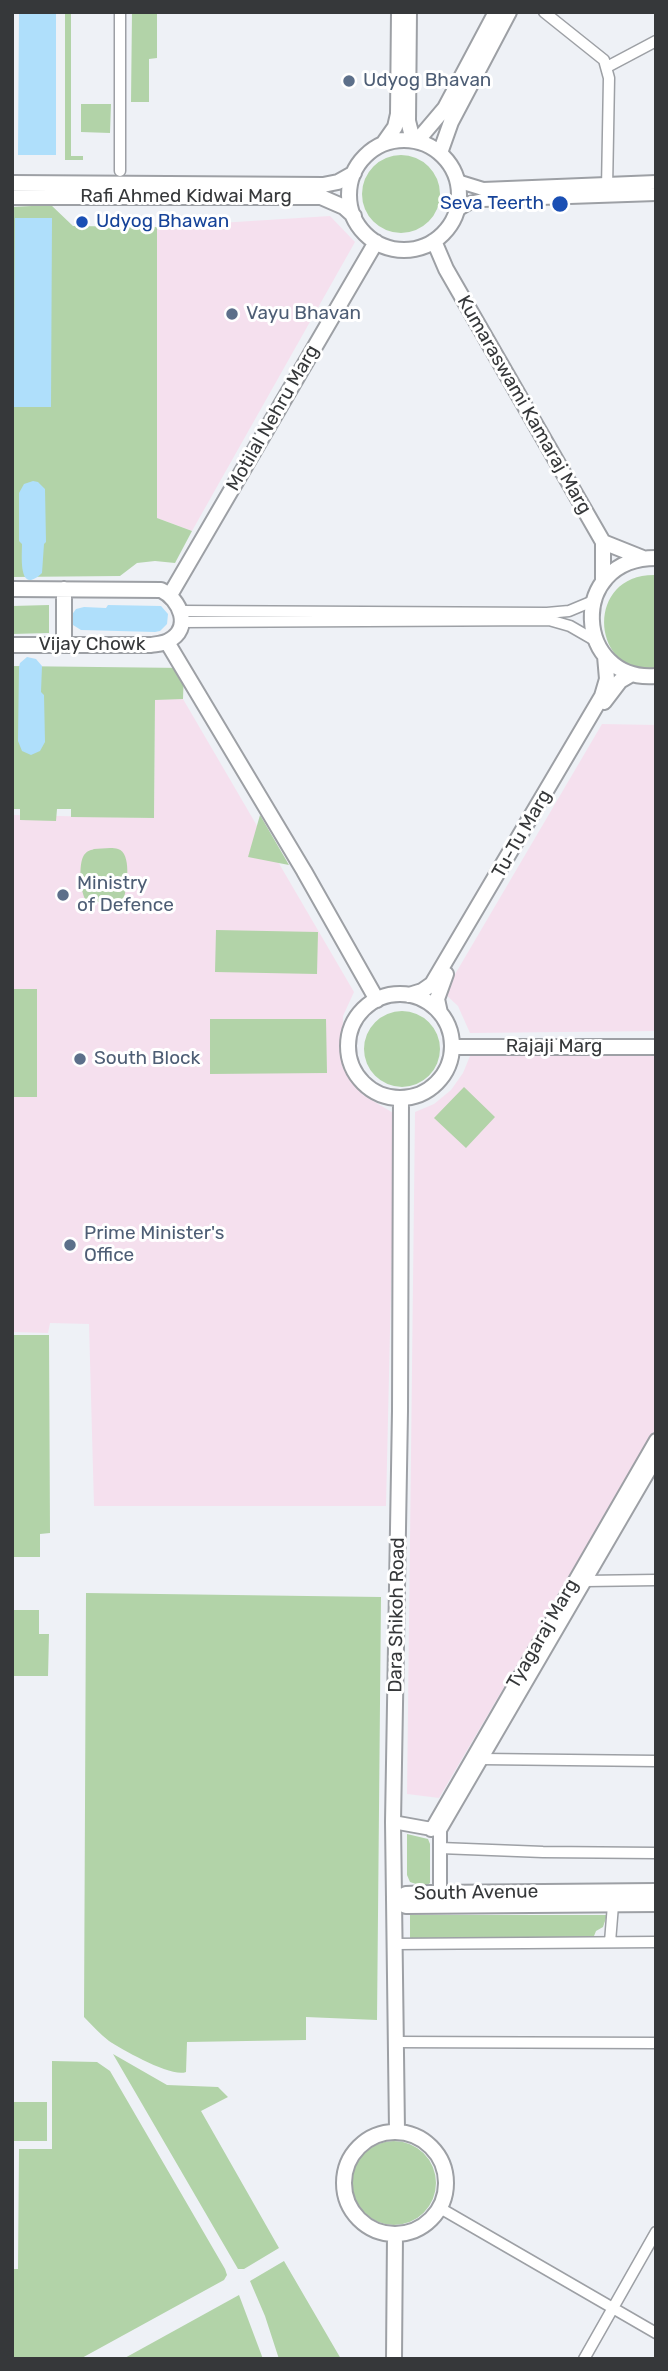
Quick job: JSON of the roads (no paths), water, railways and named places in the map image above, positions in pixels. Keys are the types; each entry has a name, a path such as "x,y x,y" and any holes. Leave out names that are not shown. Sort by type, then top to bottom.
{"main road":[{"path":"383,144 395,127 398,114 399,12"},
{"path":"409,12 408,121 415,141"},
{"path":"415,141 445,108 496,12"},
{"path":"440,153 451,122 509,12"},
{"path":"415,141 440,153 451,166 459,195 457,210 450,224 428,243 408,249 394,249 376,242 360,228 354,216 350,199 354,173 366,155 383,144 415,141"},
{"name":"Rafi Ahmed Kidwai Marg","path":"12,184 323,185 338,182 354,173"},
{"name":"Rafi Ahmed Kidwai Marg","path":"12,197 321,197 344,207 354,216"},
{"name":"Motilal Nehru Marg","path":"170,594 376,242"},
{"name":"Kumaraswami Kamaraj Marg","path":"428,243 446,268 603,542 603,580"},
{"path":"603,542 650,558"},
{"path":"650,558 628,562 603,580 593,601 591,621 596,641 605,656 617,667 632,674 654,677"},
{"path":"12,589 161,590 170,594 177,602 181,616"},
{"path":"64,589 64,645"},
{"name":"Vijay Chowk","path":"12,645 136,646 167,642 174,637 181,616"},
{"path":"167,642 304,871 377,1000"},
{"name":"Tu-Tu Marg","path":"409,995 432,984 602,696 607,679 605,656"},
{"name":"Tu-Tu Marg","path":"440,1013 437,999 444,977 610,692 620,681 632,674"},
{"path":"398,994 421,999 440,1013 449,1029 452,1047 447,1069 433,1087 423,1093 401,1098 387,1097 374,1091 355,1072 348,1045 351,1031 357,1015 377,1000 398,994"},
{"name":"Rajaji Marg","path":"452,1047 656,1047"},
{"name":"Dara Shikoh Road","path":"397,2131 393,1822 400,1411 401,1098"},
{"name":"South Avenue","path":"440,1899 656,1891"},
{"name":"South Avenue","path":"394,1900 406,1894 440,1899 656,1905"},
{"path":"397,2131 422,2138 432,2147 440,2157 447,2183 445,2196 432,2219 409,2233 395,2234 375,2230 358,2217 346,2198 344,2187 348,2164 359,2146 377,2134 397,2131"},
{"path":"394,2359 395,2234"}],"street":[{"path":"120,12 120,171"},
{"path":"544,12 604,60 607,67 607,191"},
{"path":"607,67 656,41"},
{"path":"457,181 483,190 656,194"},
{"path":"457,210 469,203 483,200 607,191 656,182"},
{"path":"181,616 547,613 569,611 593,601"},
{"path":"181,616 549,620 570,626 596,641"},
{"name":"Tyagaraj Marg","path":"440,1899 440,1848 436,1830 656,1440"},
{"name":"Tyagaraj Marg","path":"436,1830 482,1759 656,1459"},
{"path":"585,1581 656,1580"},
{"path":"482,1759 656,1761"},
{"path":"393,1822 436,1830"},
{"path":"440,1848 656,1853"},
{"path":"610,1942 613,1905"},
{"path":"394,1944 656,1942"},
{"path":"395,2042 656,2043"},
{"path":"440,2208 656,2333"},
{"path":"584,2359 656,2232"}],"water":[{"path":"19,12 56,12 56,155 18,155"},
{"path":"15,218 52,218 51,407 14,407"},
{"path":"33,481 45,489 46,542 42,573 29,580 23,572 22,544 19,541 19,493 24,484"},
{"path":"108,605 161,606 168,614 167,624 155,632 81,630 73,625 71,616 76,609 106,608"},
{"path":"27,657 36,659 42,666 41,692 44,695 45,742 40,751 31,755 22,751 18,741 19,667"}],"place":[{"name":"Udyog Bhavan","path":"349,81"},
{"name":"Seva Teerth","path":"560,204"},
{"name":"Udyog Bhawan","path":"82,222"},
{"name":"Vayu Bhavan","path":"232,314"},
{"name":"Ministry of Defence","path":"63,895"},
{"name":"South Block","path":"80,1059"},
{"name":"Prime Minister's Office","path":"70,1245"}]}
